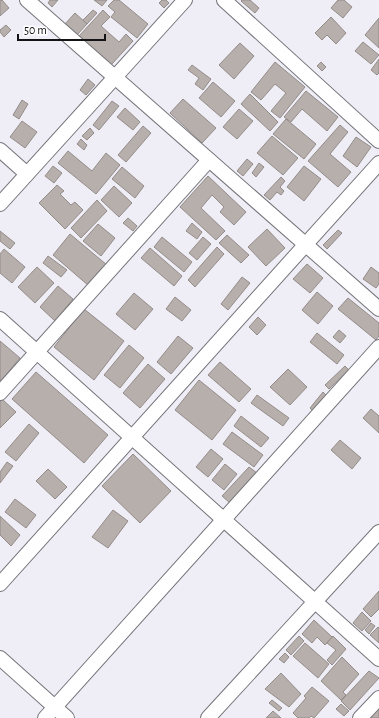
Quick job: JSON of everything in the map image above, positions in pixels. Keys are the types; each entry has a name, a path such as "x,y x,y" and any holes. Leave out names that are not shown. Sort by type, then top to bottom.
{"street":[{"path":"27,0 379,309"},
{"path":"0,204 185,0"},
{"path":"224,0 379,140"},
{"path":"0,150 27,174"},
{"path":"0,393 210,160"},
{"path":"0,584 379,163"},
{"path":"0,319 379,660"},
{"path":"45,718 379,347"},
{"path":"208,718 379,532"},
{"path":"0,658 67,718"},
{"path":"360,718 379,698"}],"building":[{"path":"0,0 2,0 9,8 0,16"},
{"path":"50,0 58,0 52,7 48,3"},
{"path":"94,0 107,0 102,6"},
{"path":"114,0 119,0 148,24 137,38 111,17 115,12 108,6"},
{"path":"162,0 166,0 169,3 164,8 159,3"},
{"path":"250,0 259,8 255,13 241,1"},
{"path":"338,0 344,0 352,7 343,18 331,8"},
{"path":"93,10 97,13 87,24 83,20"},
{"path":"103,10 110,17 101,26 119,42 126,34 133,41 111,65 79,36"},
{"path":"75,13 87,24 77,35 65,24"},
{"path":"331,17 346,33 336,44 327,35 322,40 315,33"},
{"path":"379,18 379,48 365,35"},
{"path":"6,25 11,30 4,37 0,30"},
{"path":"363,42 379,55 371,64 355,51"},
{"path":"240,43 254,56 234,79 219,65"},
{"path":"379,59 379,73 377,75 371,70"},
{"path":"275,62 305,87 280,118 271,111 286,93 275,84 261,100 251,92"},
{"path":"321,62 326,67 322,71 317,66"},
{"path":"192,65 211,79 203,90 195,84 199,78 188,70"},
{"path":"88,79 95,85 86,95 80,90"},
{"path":"213,82 235,101 221,117 199,98"},
{"path":"306,91 338,117 327,131 302,109 291,122 284,117"},
{"path":"250,94 278,122 270,131 241,104"},
{"path":"183,99 216,128 202,143 170,113"},
{"path":"22,100 28,104 19,119 13,115"},
{"path":"112,101 119,106 99,130 93,125"},
{"path":"125,108 140,122 133,130 117,117"},
{"path":"239,109 253,121 237,139 223,127"},
{"path":"286,119 316,144 304,159 273,134"},
{"path":"22,121 37,132 25,148 10,137"},
{"path":"340,125 348,132 330,154 351,172 338,187 308,161"},
{"path":"143,126 151,133 126,162 118,155"},
{"path":"90,128 94,133 87,140 82,136"},
{"path":"272,136 298,158 283,175 257,153"},
{"path":"356,137 371,147 357,167 343,156"},
{"path":"81,139 87,145 84,150 77,144"},
{"path":"68,151 92,171 106,153 120,165 96,194 58,163"},
{"path":"247,159 253,164 243,176 237,171"},
{"path":"259,163 264,167 256,177 252,173"},
{"path":"53,166 62,173 54,183 45,176"},
{"path":"304,166 321,179 304,201 287,187"},
{"path":"122,167 144,186 135,198 112,179"},
{"path":"208,176 246,212 234,225 220,212 224,207 212,195 201,208 225,231 216,240 180,207"},
{"path":"281,177 285,181 280,187 284,191 281,195 277,192 270,200 264,195"},
{"path":"57,185 64,191 60,194 71,205 75,202 83,210 65,229 39,203"},
{"path":"114,186 132,203 119,217 101,200"},
{"path":"97,200 107,211 81,238 71,228"},
{"path":"128,218 137,226 133,231 123,223"},
{"path":"192,223 202,232 197,239 186,231"},
{"path":"98,224 115,238 101,256 83,241"},
{"path":"267,229 285,248 266,266 248,247"},
{"path":"338,230 342,233 327,249 323,245"},
{"path":"0,231 15,243 10,249 0,241"},
{"path":"70,234 107,265 89,286 53,255"},
{"path":"227,235 249,255 241,263 219,243"},
{"path":"162,237 192,262 184,272 154,247"},
{"path":"203,237 211,244 197,260 189,253"},
{"path":"217,247 224,254 195,287 188,280"},
{"path":"150,248 182,276 174,286 141,258"},
{"path":"4,249 25,267 12,283 0,273 0,254"},
{"path":"48,256 67,270 61,277 43,263"},
{"path":"307,264 323,278 310,293 293,279"},
{"path":"37,267 54,283 35,303 18,287"},
{"path":"371,267 379,273 379,284 376,288 363,279"},
{"path":"242,277 250,283 228,310 221,304"},
{"path":"58,286 73,299 55,321 40,307"},
{"path":"317,292 333,306 318,324 302,310"},
{"path":"134,293 153,309 135,330 116,314"},
{"path":"175,297 191,310 182,321 166,309"},
{"path":"348,298 379,323 379,336 376,340 338,309"},
{"path":"84,309 124,341 94,380 54,347"},
{"path":"258,317 266,325 257,335 249,327"},
{"path":"339,330 346,336 340,343 333,337"},
{"path":"317,333 344,355 337,364 310,342"},
{"path":"178,336 193,348 171,374 157,362"},
{"path":"0,341 20,358 0,382"},
{"path":"129,345 144,358 120,388 104,375"},
{"path":"220,362 251,389 239,402 208,375"},
{"path":"148,364 165,379 140,408 123,393"},
{"path":"345,366 349,370 329,389 325,385"},
{"path":"288,369 307,387 290,405 270,387"},
{"path":"36,372 108,435 84,463 12,399"},
{"path":"199,380 236,410 212,440 175,410"},
{"path":"323,392 328,397 314,412 310,408"},
{"path":"257,395 289,418 283,426 251,403"},
{"path":"2,399 16,412 0,428 0,402"},
{"path":"371,409 379,416 379,433 363,418"},
{"path":"241,416 269,438 261,447 234,426"},
{"path":"29,424 39,433 16,461 5,452"},
{"path":"232,432 263,455 254,467 223,444"},
{"path":"340,440 361,458 352,469 331,450"},
{"path":"211,449 223,459 208,477 196,467"},
{"path":"133,454 171,491 140,523 102,486"},
{"path":"7,462 13,466 0,483 0,472"},
{"path":"225,464 237,474 224,490 212,480"},
{"path":"249,467 257,473 230,503 222,496"},
{"path":"48,469 67,487 55,499 36,481"},
{"path":"15,499 36,515 26,528 5,512"},
{"path":"113,510 128,521 108,548 92,537"},
{"path":"0,516 20,535 11,546 0,535"},
{"path":"379,591 379,609 371,617 363,609"},
{"path":"362,612 371,621 362,631 353,623"},
{"path":"314,620 332,637 325,645 317,637 312,643 302,634"},
{"path":"371,623 375,626 369,634 365,630"},
{"path":"378,627 379,628 379,643 370,635"},
{"path":"299,636 304,641 291,655 286,650"},
{"path":"333,636 346,649 332,665 327,660 336,650 327,643"},
{"path":"305,643 329,664 318,678 293,656"},
{"path":"285,653 289,657 284,663 279,659"},
{"path":"342,657 359,674 343,692 346,695 341,700 321,681"},
{"path":"369,671 379,678 350,710 341,701"},
{"path":"281,673 301,694 289,707 265,689"},
{"path":"312,687 329,701 314,718 311,716 309,718 298,718 293,713 306,698 304,696"},
{"path":"272,700 282,708 279,711 269,703"},
{"path":"341,704 349,711 344,716 336,709"},
{"path":"379,705 379,718 367,718"},
{"path":"273,711 281,718 266,718"}]}
